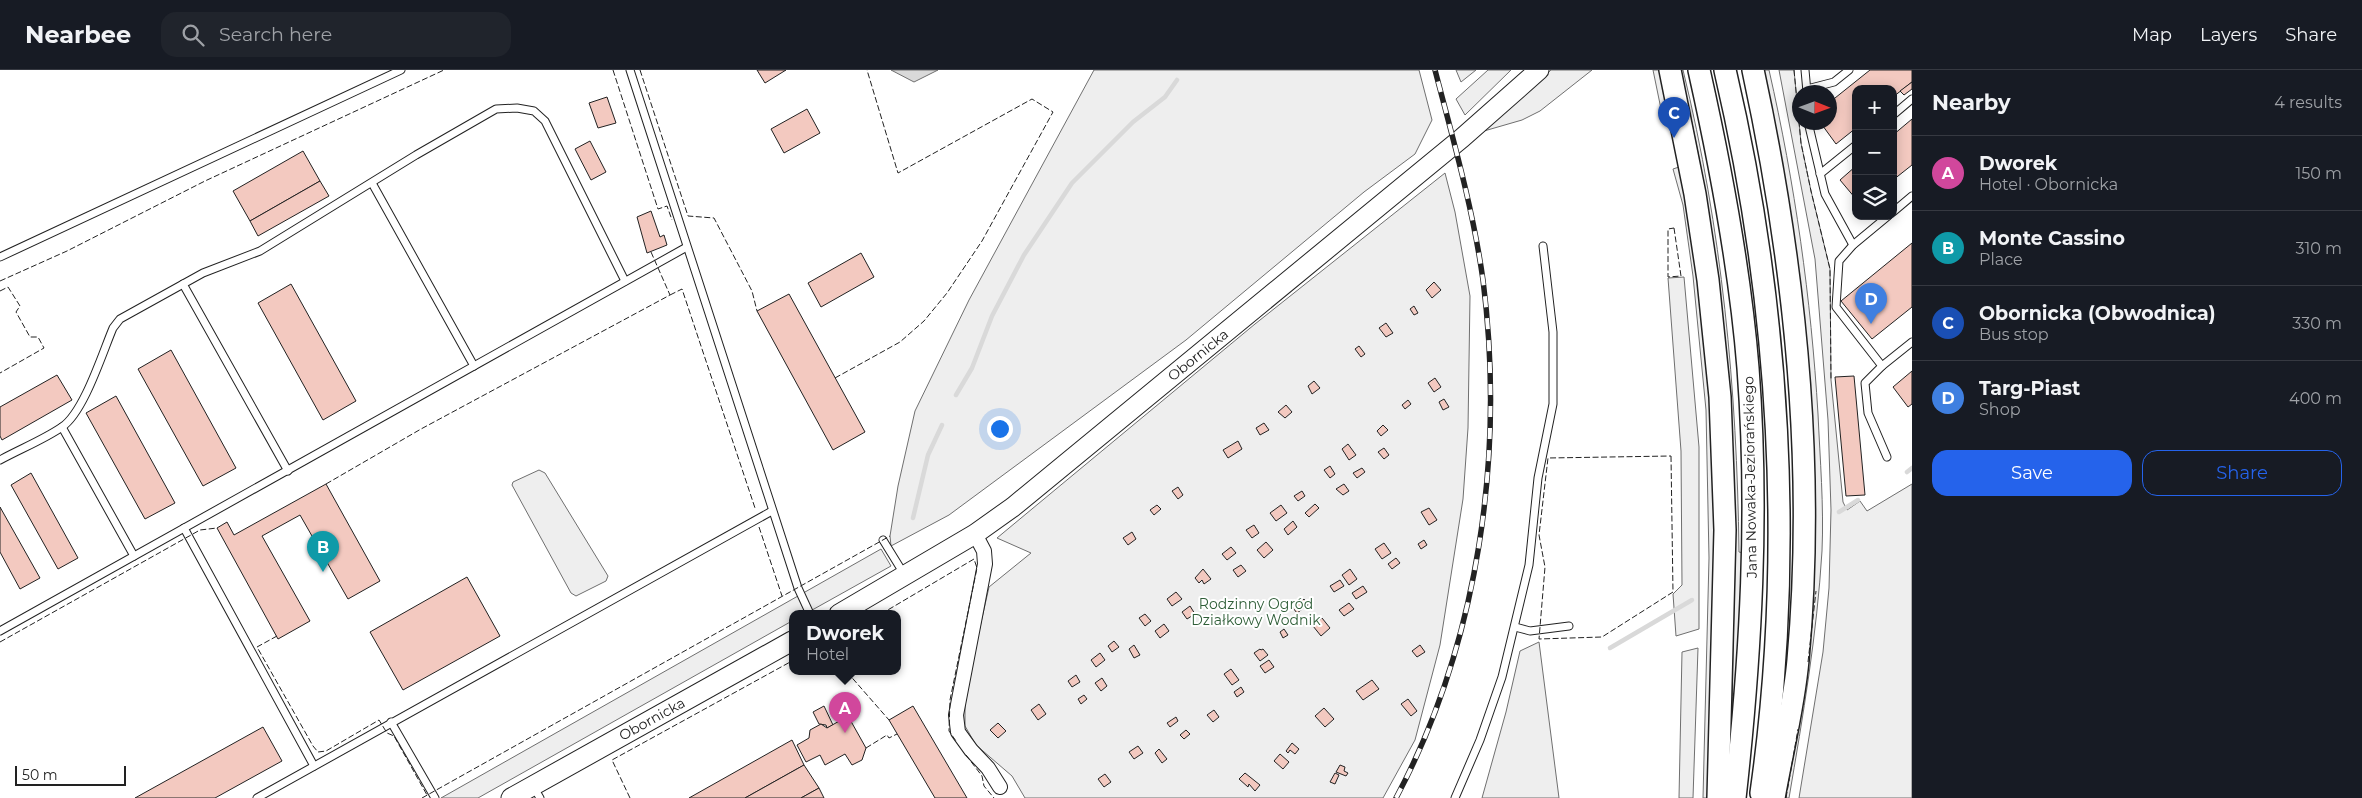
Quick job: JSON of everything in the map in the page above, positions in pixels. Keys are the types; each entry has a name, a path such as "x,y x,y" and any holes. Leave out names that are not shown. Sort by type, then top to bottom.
{"main road":[{"name":"Obornicka","path":"846,610 975,534 1012,507 1462,138 1539,70"},
{"path":"1670,70 1695,194 1704,251 1715,332 1720,397 1725,530 1718,798"},
{"name":"Jana Nowaka-Jeziorańskiego","path":"1699,70 1717,152 1732,241 1748,366 1751,411 1752,602 1745,705 1734,798"},
{"name":"Jana Nowaka-Jeziorańskiego","path":"1726,70 1757,236 1776,399 1779,490 1778,591 1773,692 1761,798"},
{"path":"1753,70 1775,175 1788,267 1802,396 1805,486 1805,552 1798,662 1774,798"},
{"name":"Obornicka","path":"511,798 537,792 789,642"}],"street":[{"path":"975,534 984,551 985,564 956,715 958,732 971,750 988,768 1000,787"}],"lane":[{"path":"0,257 401,70"},
{"path":"630,70 772,511 798,588 808,610"},
{"path":"1805,70 1806,85"},
{"path":"1825,85 1834,82 1849,70"},
{"path":"1897,112 1912,100"},
{"path":"0,460 62,427 74,416 82,402 113,328 120,319 221,265 260,251 416,155 496,109 517,108 534,111 545,121 625,281"},
{"path":"1810,130 1825,194 1853,245"},
{"path":"1820,174 1852,148"},
{"path":"372,182 474,366"},
{"path":"1897,209 1912,196"},
{"path":"1882,366 1836,307 1839,261 1853,245 1883,220"},
{"path":"1455,798 1483,731 1502,677 1529,566 1538,478 1553,404 1553,332 1543,246"},
{"path":"0,631 288,472 686,248"},
{"path":"183,284 288,472"},
{"path":"1887,457 1868,413 1865,383 1882,366 1912,342"},
{"path":"62,427 134,556"},
{"path":"257,798 772,511"},
{"path":"184,528 314,766"},
{"path":"883,540 906,576"},
{"path":"1515,627 1530,631 1569,626"},
{"path":"391,722 435,798"}],"green space":[{"path":"1094,70 1419,70 1432,120 1415,154 1364,192 1186,340 949,515 891,546 890,536 898,486 915,411 969,300"},
{"path":"1456,70 1476,70 1461,82"},
{"path":"1488,70 1511,70 1465,115 1456,99"},
{"path":"1551,70 1592,70 1540,111 1522,120 1484,131"},
{"path":"1653,70 1661,70 1667,108 1661,109"},
{"path":"1680,70 1683,70 1708,189 1725,309 1731,370 1738,491 1739,552 1744,553 1742,608 1733,721 1735,524 1731,409 1713,239 1704,182"},
{"path":"1760,70 1769,70 1787,156 1801,241 1815,371 1822,482 1822,551 1817,613 1789,798 1780,798 1811,578"},
{"path":"1779,70 1794,70 1795,85 1792,85 1792,130 1800,130 1811,191 1830,269 1831,380 1843,502 1847,510 1860,501 1867,511 1912,484 1912,798 1799,798 1823,652 1829,588 1831,510 1828,420 1815,259"},
{"path":"1679,167 1689,190 1716,420 1713,798 1703,798 1709,558 1706,410 1693,276 1683,205 1673,169"},
{"name":"Rodzinny Ogród Działkowy Wodnik","path":"1445,173 1455,212 1470,296 1468,428 1463,499 1440,645 1415,740 1383,798 1025,798 1012,776 976,745 965,726 965,694 989,587 1031,553 997,538 1255,324"},
{"path":"1684,277 1699,447 1699,629 1676,636 1673,594 1682,585 1681,451 1668,278"},
{"path":"539,470 545,473 608,576 606,581 576,596 571,593 512,485 513,482"},
{"path":"881,549 891,566 812,610 789,610 789,623 478,798 441,798"},
{"path":"1539,642 1559,798 1482,798 1506,712 1520,651"},
{"path":"1698,648 1693,798 1679,798 1682,652"}],"shaded area":[{"path":"891,70 938,70 914,82"}],"building":[{"path":"757,70 786,70 765,83"},
{"path":"1870,70 1912,70 1912,82 1897,94 1897,85 1852,85 1852,131 1836,144 1826,130 1837,130 1837,96"},
{"path":"1912,82 1912,89 1904,95 1900,91"},
{"path":"607,97 616,123 598,128 589,103"},
{"path":"807,109 820,133 784,153 771,129"},
{"path":"1912,119 1912,165 1897,177 1897,175 1897,132"},
{"path":"590,141 606,172 591,180 575,149"},
{"path":"303,151 320,181 250,221 233,191"},
{"path":"1852,170 1852,194 1840,180"},
{"path":"320,181 329,196 258,236 250,221"},
{"path":"651,211 660,237 664,235 667,245 647,253 637,217"},
{"path":"1912,243 1912,307 1872,339 1841,301"},
{"path":"861,253 874,277 821,307 808,283"},
{"path":"1434,282 1441,290 1432,298 1426,290"},
{"path":"291,284 356,401 323,420 258,303"},
{"path":"789,294 865,432 833,450 757,311"},
{"path":"1414,306 1418,313 1414,315 1410,309"},
{"path":"1386,323 1393,333 1386,337 1379,328"},
{"path":"1359,346 1365,354 1361,357 1355,349"},
{"path":"171,350 236,468 203,486 138,369"},
{"path":"1912,371 1912,404 1908,407 1893,387"},
{"path":"57,375 72,400 2,440 0,436 0,407"},
{"path":"1854,376 1865,495 1846,496 1835,377"},
{"path":"1435,378 1441,387 1434,392 1428,383"},
{"path":"1314,381 1320,388 1312,394 1308,386"},
{"path":"116,396 175,503 145,519 86,413"},
{"path":"1444,399 1449,407 1443,410 1439,402"},
{"path":"1408,400 1411,404 1405,409 1402,405"},
{"path":"1286,405 1292,412 1285,418 1278,412"},
{"path":"1264,423 1269,430 1260,435 1256,428"},
{"path":"1383,425 1388,430 1381,436 1377,431"},
{"path":"1238,441 1242,449 1228,458 1223,450"},
{"path":"1348,444 1356,455 1349,460 1342,449"},
{"path":"1384,448 1389,455 1384,459 1378,452"},
{"path":"1330,466 1335,474 1330,478 1324,470"},
{"path":"1362,468 1365,472 1357,478 1353,473"},
{"path":"31,473 78,558 58,569 11,485"},
{"path":"326,484 380,581 348,599 300,515 262,536 310,621 278,639 217,528 227,522 234,535"},
{"path":"1344,484 1349,491 1343,495 1336,489"},
{"path":"1178,487 1183,495 1178,499 1172,491"},
{"path":"1302,491 1305,496 1298,501 1294,496"},
{"path":"1315,504 1319,508 1309,517 1305,513"},
{"path":"1157,505 1161,509 1154,515 1150,510"},
{"path":"1281,505 1287,513 1276,521 1270,513"},
{"path":"0,507 40,578 20,589 0,552"},
{"path":"1429,508 1437,520 1429,525 1421,512"},
{"path":"1293,521 1297,527 1288,535 1284,529"},
{"path":"1254,525 1259,533 1252,538 1246,530"},
{"path":"1132,532 1136,539 1128,545 1123,538"},
{"path":"1424,540 1427,545 1421,549 1418,544"},
{"path":"1266,542 1273,550 1264,558 1257,550"},
{"path":"1384,543 1391,553 1382,559 1375,549"},
{"path":"1231,547 1236,553 1227,560 1222,554"},
{"path":"1396,558 1400,563 1392,569 1388,564"},
{"path":"1241,565 1246,571 1238,577 1233,570"},
{"path":"1203,569 1211,579 1204,584 1202,580 1199,583 1195,578"},
{"path":"1350,569 1357,579 1349,585 1342,575"},
{"path":"467,577 500,636 403,690 370,632"},
{"path":"1340,580 1344,586 1334,592 1330,586"},
{"path":"1363,586 1367,592 1356,599 1352,593"},
{"path":"1176,592 1182,599 1172,606 1167,599"},
{"path":"1304,599 1308,605 1297,613 1293,608"},
{"path":"1349,603 1354,609 1344,616 1339,610"},
{"path":"1190,606 1195,614 1187,619 1182,612"},
{"path":"1145,614 1151,621 1145,626 1139,618"},
{"path":"1322,618 1330,628 1321,636 1313,626"},
{"path":"1164,624 1169,631 1160,638 1155,631"},
{"path":"1284,629 1288,635 1283,638 1280,632"},
{"path":"1114,641 1119,647 1112,652 1108,646"},
{"path":"1134,645 1140,655 1134,658 1129,649"},
{"path":"1420,645 1425,652 1417,657 1412,651"},
{"path":"1263,649 1268,655 1260,661 1254,653"},
{"path":"1100,653 1105,660 1096,667 1091,660"},
{"path":"1269,660 1274,667 1265,673 1260,666"},
{"path":"1231,669 1239,680 1232,685 1224,674"},
{"path":"1076,675 1080,682 1072,687 1068,681"},
{"path":"1102,678 1107,686 1101,691 1095,683"},
{"path":"1372,680 1379,689 1363,700 1356,691"},
{"path":"1241,687 1244,692 1237,697 1234,692"},
{"path":"1084,695 1087,699 1081,704 1078,699"},
{"path":"1408,699 1417,711 1411,716 1401,704"},
{"path":"1039,704 1046,714 1038,720 1031,710"},
{"path":"824,706 833,725 827,728 826,725 819,724 813,712"},
{"path":"913,706 967,798 935,798 889,720"},
{"path":"1324,708 1334,719 1325,727 1315,716"},
{"path":"1214,710 1219,717 1213,722 1207,715"},
{"path":"848,716 866,748 862,760 852,765 845,754 825,765 820,755 806,762 797,745 809,738 810,730 821,724 827,728"},
{"path":"1176,717 1178,721 1170,727 1167,723"},
{"path":"998,723 1006,731 998,738 990,730"},
{"path":"263,727 282,761 215,798 135,798"},
{"path":"1186,730 1190,734 1184,739 1180,735"},
{"path":"792,740 804,765 745,798 689,798"},
{"path":"1292,743 1299,749 1295,754 1290,750 1288,753 1286,751"},
{"path":"1138,746 1143,753 1134,759 1129,752"},
{"path":"1159,749 1167,759 1162,763 1155,753"},
{"path":"1280,754 1289,762 1283,769 1274,761"},
{"path":"804,765 819,788 801,798 745,798"},
{"path":"1340,765 1345,767 1344,771 1348,773 1346,776 1336,772"},
{"path":"1245,773 1260,785 1255,791 1249,784 1248,787 1239,779"},
{"path":"1335,773 1339,775 1335,784 1330,782"},
{"path":"1105,774 1111,782 1104,787 1098,779"},
{"path":"819,788 824,798 801,798"}],"waterway":[{"path":"956,395 972,368 992,316 1024,255 1072,183 1133,122 1165,97 1177,80"},
{"path":"913,518 928,455 942,425"},
{"path":"1907,472 1912,468"},
{"path":"1839,512 1858,500"},
{"path":"1610,648 1692,600"}],"railway":[{"path":"1396,798 1424,738 1448,676 1466,611 1479,546 1487,479 1490,412 1489,346 1483,280 1468,201 1435,70"}],"fence":[{"path":"0,281 67,251 205,181 444,70"},
{"path":"613,70 658,209 667,206 672,220"},
{"path":"640,70 688,216 714,218 752,291 757,311"},
{"path":"835,378 900,342 924,321 947,293 982,241 1053,112 1032,99 898,173 867,70"},
{"path":"1794,70 1801,143 1830,269 1831,380"},
{"path":"1674,228 1681,276 1668,277 1668,229 1674,228"},
{"path":"326,484 421,429 670,295 651,252"},
{"path":"0,291 8,287 20,306 16,312 30,337 38,337 44,348 0,373"},
{"path":"670,295 682,289 755,508"},
{"path":"1671,456 1673,592 1602,637 1539,639 1545,567 1539,535 1548,458 1671,456"},
{"path":"759,527 782,596"},
{"path":"0,642 200,530 217,528"},
{"path":"422,798 890,536"},
{"path":"888,610 974,559 977,568 950,700 949,731 956,741"},
{"path":"1808,662 1816,591"},
{"path":"277,636 257,647 318,752 326,751 379,720 387,733 394,736 427,795"},
{"path":"630,798 612,760 789,663"},
{"path":"850,675 889,720"},
{"path":"1786,798 1798,729"},
{"path":"866,748 887,735 889,738 897,734"},
{"path":"966,755 982,776 984,786 994,798"}],"place":[{"name":"Obornicka (Obwodnica)","path":"1674,138"},
{"name":"Targ-Piast","path":"1871,324"},
{"name":"Monte Cassino","path":"323,572"},
{"name":"Dworek","path":"845,733"}]}
